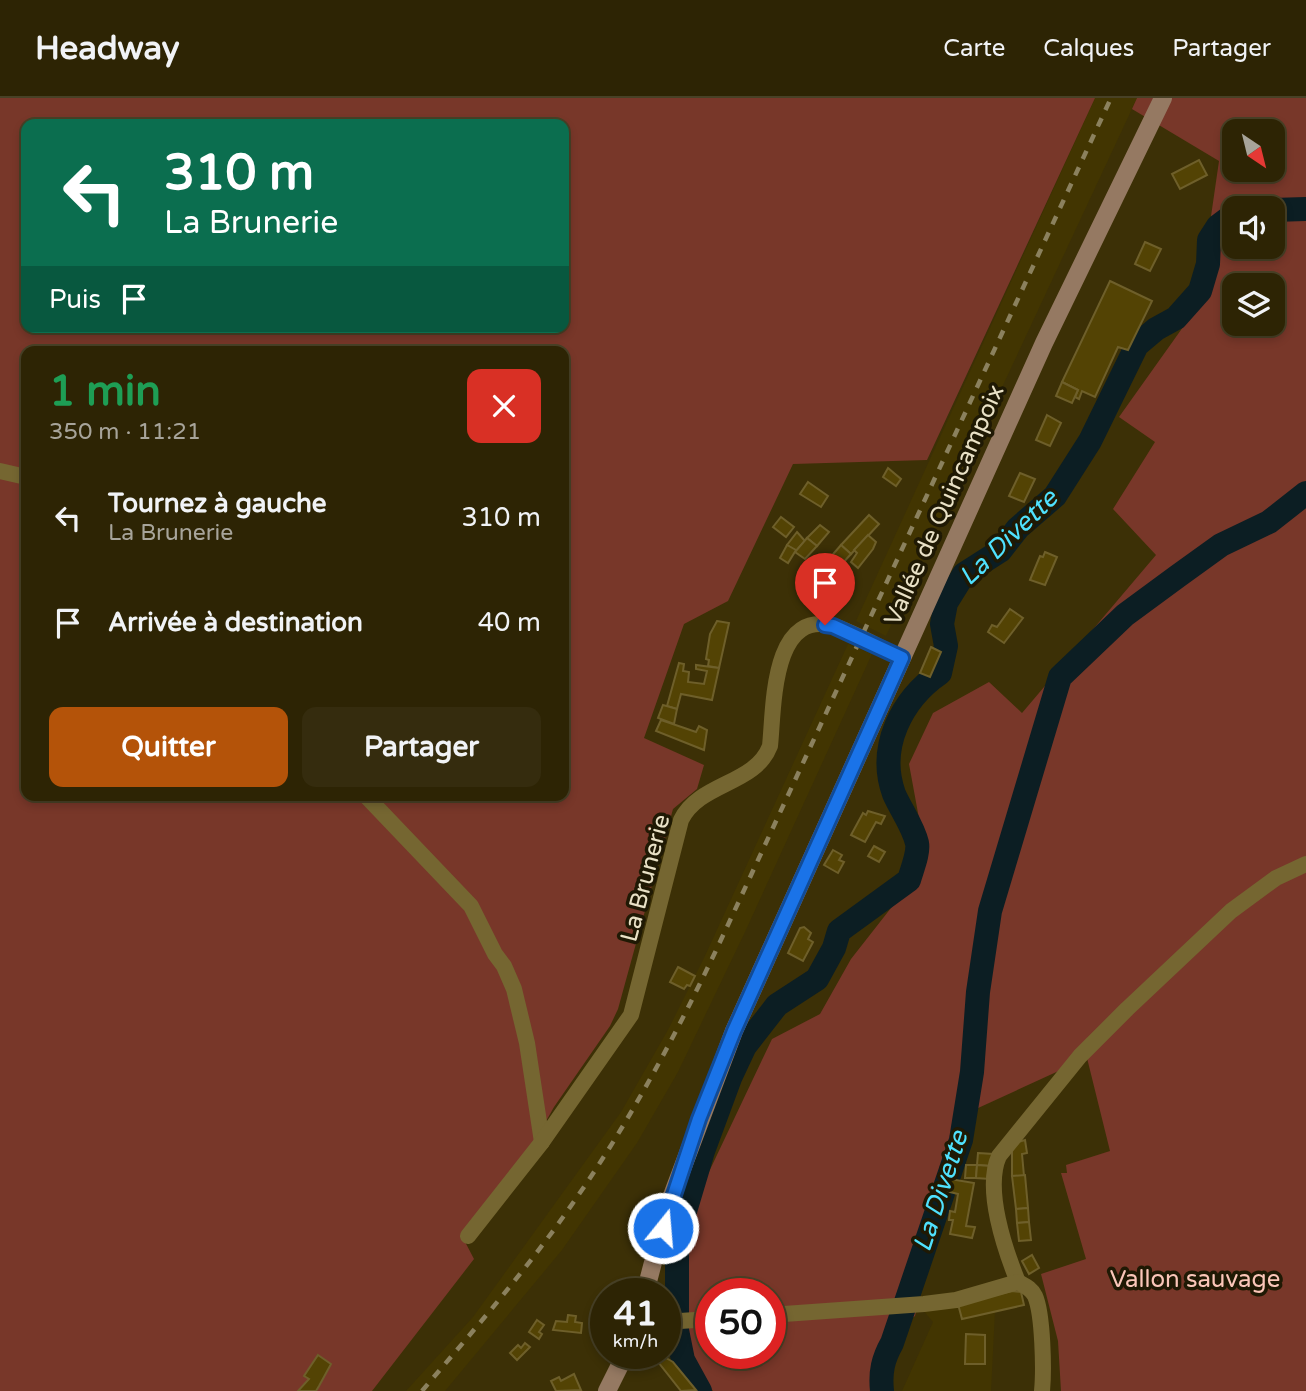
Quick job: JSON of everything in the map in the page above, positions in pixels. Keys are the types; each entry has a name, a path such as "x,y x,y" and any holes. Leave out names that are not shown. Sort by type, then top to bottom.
{"main road":[{"name":"Vallée de Quincampoix","path":"649,1278 667,1209 734,1031 1044,342 1163,98"},
{"path":"607,1391 618,1369"}],"street":[{"path":"0,471 21,476"},
{"name":"La Brunerie","path":"468,1236 542,1142 631,1015 685,811 697,799 753,769 766,756 770,746 778,675 787,643 801,631 811,627 833,626 902,658"},
{"path":"371,801 471,906 495,954 504,966 514,989 527,1043 542,1142"},
{"path":"1042,1391 1044,1373 1038,1305 1028,1287 1018,1282 1006,1251 996,1203 995,1164 1080,1056 1231,911 1276,878 1306,864"},
{"path":"786,1314 956,1300 1018,1282"}],"shaded area":[{"path":"1095,98 1137,98 886,636 856,621"},
{"path":"848,644 872,654 678,1072 637,1143 562,1250 445,1391 406,1391 473,1317 621,1112 669,1028 704,958"},
{"path":"1021,1292 1024,1305 995,1311 991,1391 902,1391 933,1322 922,1309"}],"green space":[{"path":"0,98 1095,98 927,460 793,464 728,601 684,624 644,738 704,765 697,789 673,809 618,1009 610,1026 554,1107 532,1146 462,1236 474,1259 372,1391 0,1391"},
{"name":"Vallon sauvage","path":"1137,98 1306,98 1306,1391 1061,1391 1058,1341 1041,1274 1086,1259 1061,1173 1067,1173 1066,1165 1110,1151 1087,1058 965,1114 915,1316 893,1333 879,1391 713,1391 697,1369 786,1369 786,1278 695,1278 695,1366 681,1324 681,1278 689,1214 772,1039 820,1014 851,959 927,862 909,764 933,713 989,682 1022,713 1156,555 1113,509 1155,442 1119,417 1198,306 1219,161 1132,109"}],"building":[{"path":"1199,160 1207,175 1180,189 1172,174"},
{"path":"1145,242 1161,249 1150,271 1135,264"},
{"path":"1110,281 1152,301 1128,350 1118,347 1095,397 1082,391 1079,399 1075,397 1078,390 1062,382"},
{"path":"1062,382 1078,390 1072,403 1056,396"},
{"path":"1047,415 1061,423 1050,446 1036,440"},
{"path":"888,468 901,479 896,486 883,477"},
{"path":"1020,473 1035,479 1024,502 1009,496"},
{"path":"808,482 828,496 821,507 800,494"},
{"path":"869,515 879,524 851,554 841,545"},
{"path":"781,517 794,527 786,537 773,527"},
{"path":"820,525 829,532 817,546 807,538"},
{"path":"797,532 805,541 796,551 787,545"},
{"path":"868,535 876,542 858,568 851,562 857,553 854,550"},
{"path":"807,538 817,546 805,559 795,552"},
{"path":"787,545 796,550 788,563 780,558"},
{"path":"841,545 851,554 830,574 822,567"},
{"path":"1045,552 1057,557 1045,585 1030,580 1040,556 1043,557"},
{"path":"811,578 824,585 828,580 833,584 823,598 805,588"},
{"path":"1010,609 1023,618 1004,643 988,632 992,625 997,627"},
{"path":"717,621 729,623 719,668 708,666 709,660 706,659 710,634"},
{"path":"931,647 941,652 930,677 920,673"},
{"path":"679,663 684,664 683,671 689,672 688,682 704,684 707,671 696,669 696,665 719,668 712,700 681,694 677,709 667,706"},
{"path":"663,705 677,709 674,724 658,718"},
{"path":"661,720 696,732 699,726 707,730 704,750 656,731"},
{"path":"868,811 885,816 881,824 876,822 865,842 851,835 863,813 866,815"},
{"path":"874,846 885,852 879,862 868,856"},
{"path":"833,850 842,855 839,860 844,862 838,873 824,865"},
{"path":"804,927 811,933 808,939 813,942 803,961 788,953 800,928"},
{"path":"678,967 695,976 690,986 687,985 684,989 670,982"},
{"path":"1025,1140 1027,1153 1022,1154 1024,1176 1012,1176 1012,1144"},
{"path":"978,1153 993,1154 991,1166 977,1165"},
{"path":"966,1165 977,1165 976,1178 965,1178"},
{"path":"977,1165 991,1166 990,1179 976,1178"},
{"path":"1025,1175 1028,1208 1016,1209 1012,1176"},
{"path":"950,1179 974,1183 966,1226 975,1227 972,1238 950,1234 953,1220 949,1220 950,1211 955,1212 958,1194 946,1191"},
{"path":"1028,1208 1029,1222 1017,1223 1016,1209"},
{"path":"1029,1222 1031,1240 1019,1241 1017,1223"},
{"path":"1032,1255 1039,1268 1029,1274 1022,1261"},
{"path":"1012,1291 1021,1292 1024,1305 962,1319 958,1304"},
{"path":"568,1315 576,1316 575,1322 582,1323 581,1333 553,1330 556,1321 567,1322"},
{"path":"537,1320 544,1325 539,1332 542,1334 539,1339 529,1332"},
{"path":"966,1334 985,1335 985,1364 965,1364"},
{"path":"525,1343 530,1347 517,1360 510,1353 518,1345 521,1348"},
{"path":"318,1355 331,1364 319,1386 316,1391 298,1391 309,1379 304,1376"},
{"path":"664,1369 679,1369 696,1390 681,1391"},
{"path":"574,1374 581,1390 556,1391 551,1381 559,1377 561,1381"}],"waterway":[{"name":"La Divette","path":"1285,210 1306,209"},
{"name":"La Divette","path":"700,1391 683,1360 677,1330 677,1238 703,1151 730,1078 745,1046 777,1005 817,979 834,948 839,931 909,880 917,843 894,794 889,759 891,742 904,710 914,696 940,673 946,646 942,624 946,603 964,574 1000,551 1018,528 1055,496 1090,441 1137,345 1156,329 1176,318 1200,291 1208,264 1209,240 1222,223"},
{"name":"La Divette","path":"882,1391 884,1360 961,1140 972,1072 978,992 990,911 1060,677 1125,615 1221,545 1269,522 1306,493"}],"railway":[{"path":"422,1391 534,1257 592,1175 678,1028 1111,98"}],"route":[{"path":"663,1228 667,1209 699,1119 734,1031 902,658 833,626 825,625"}]}
